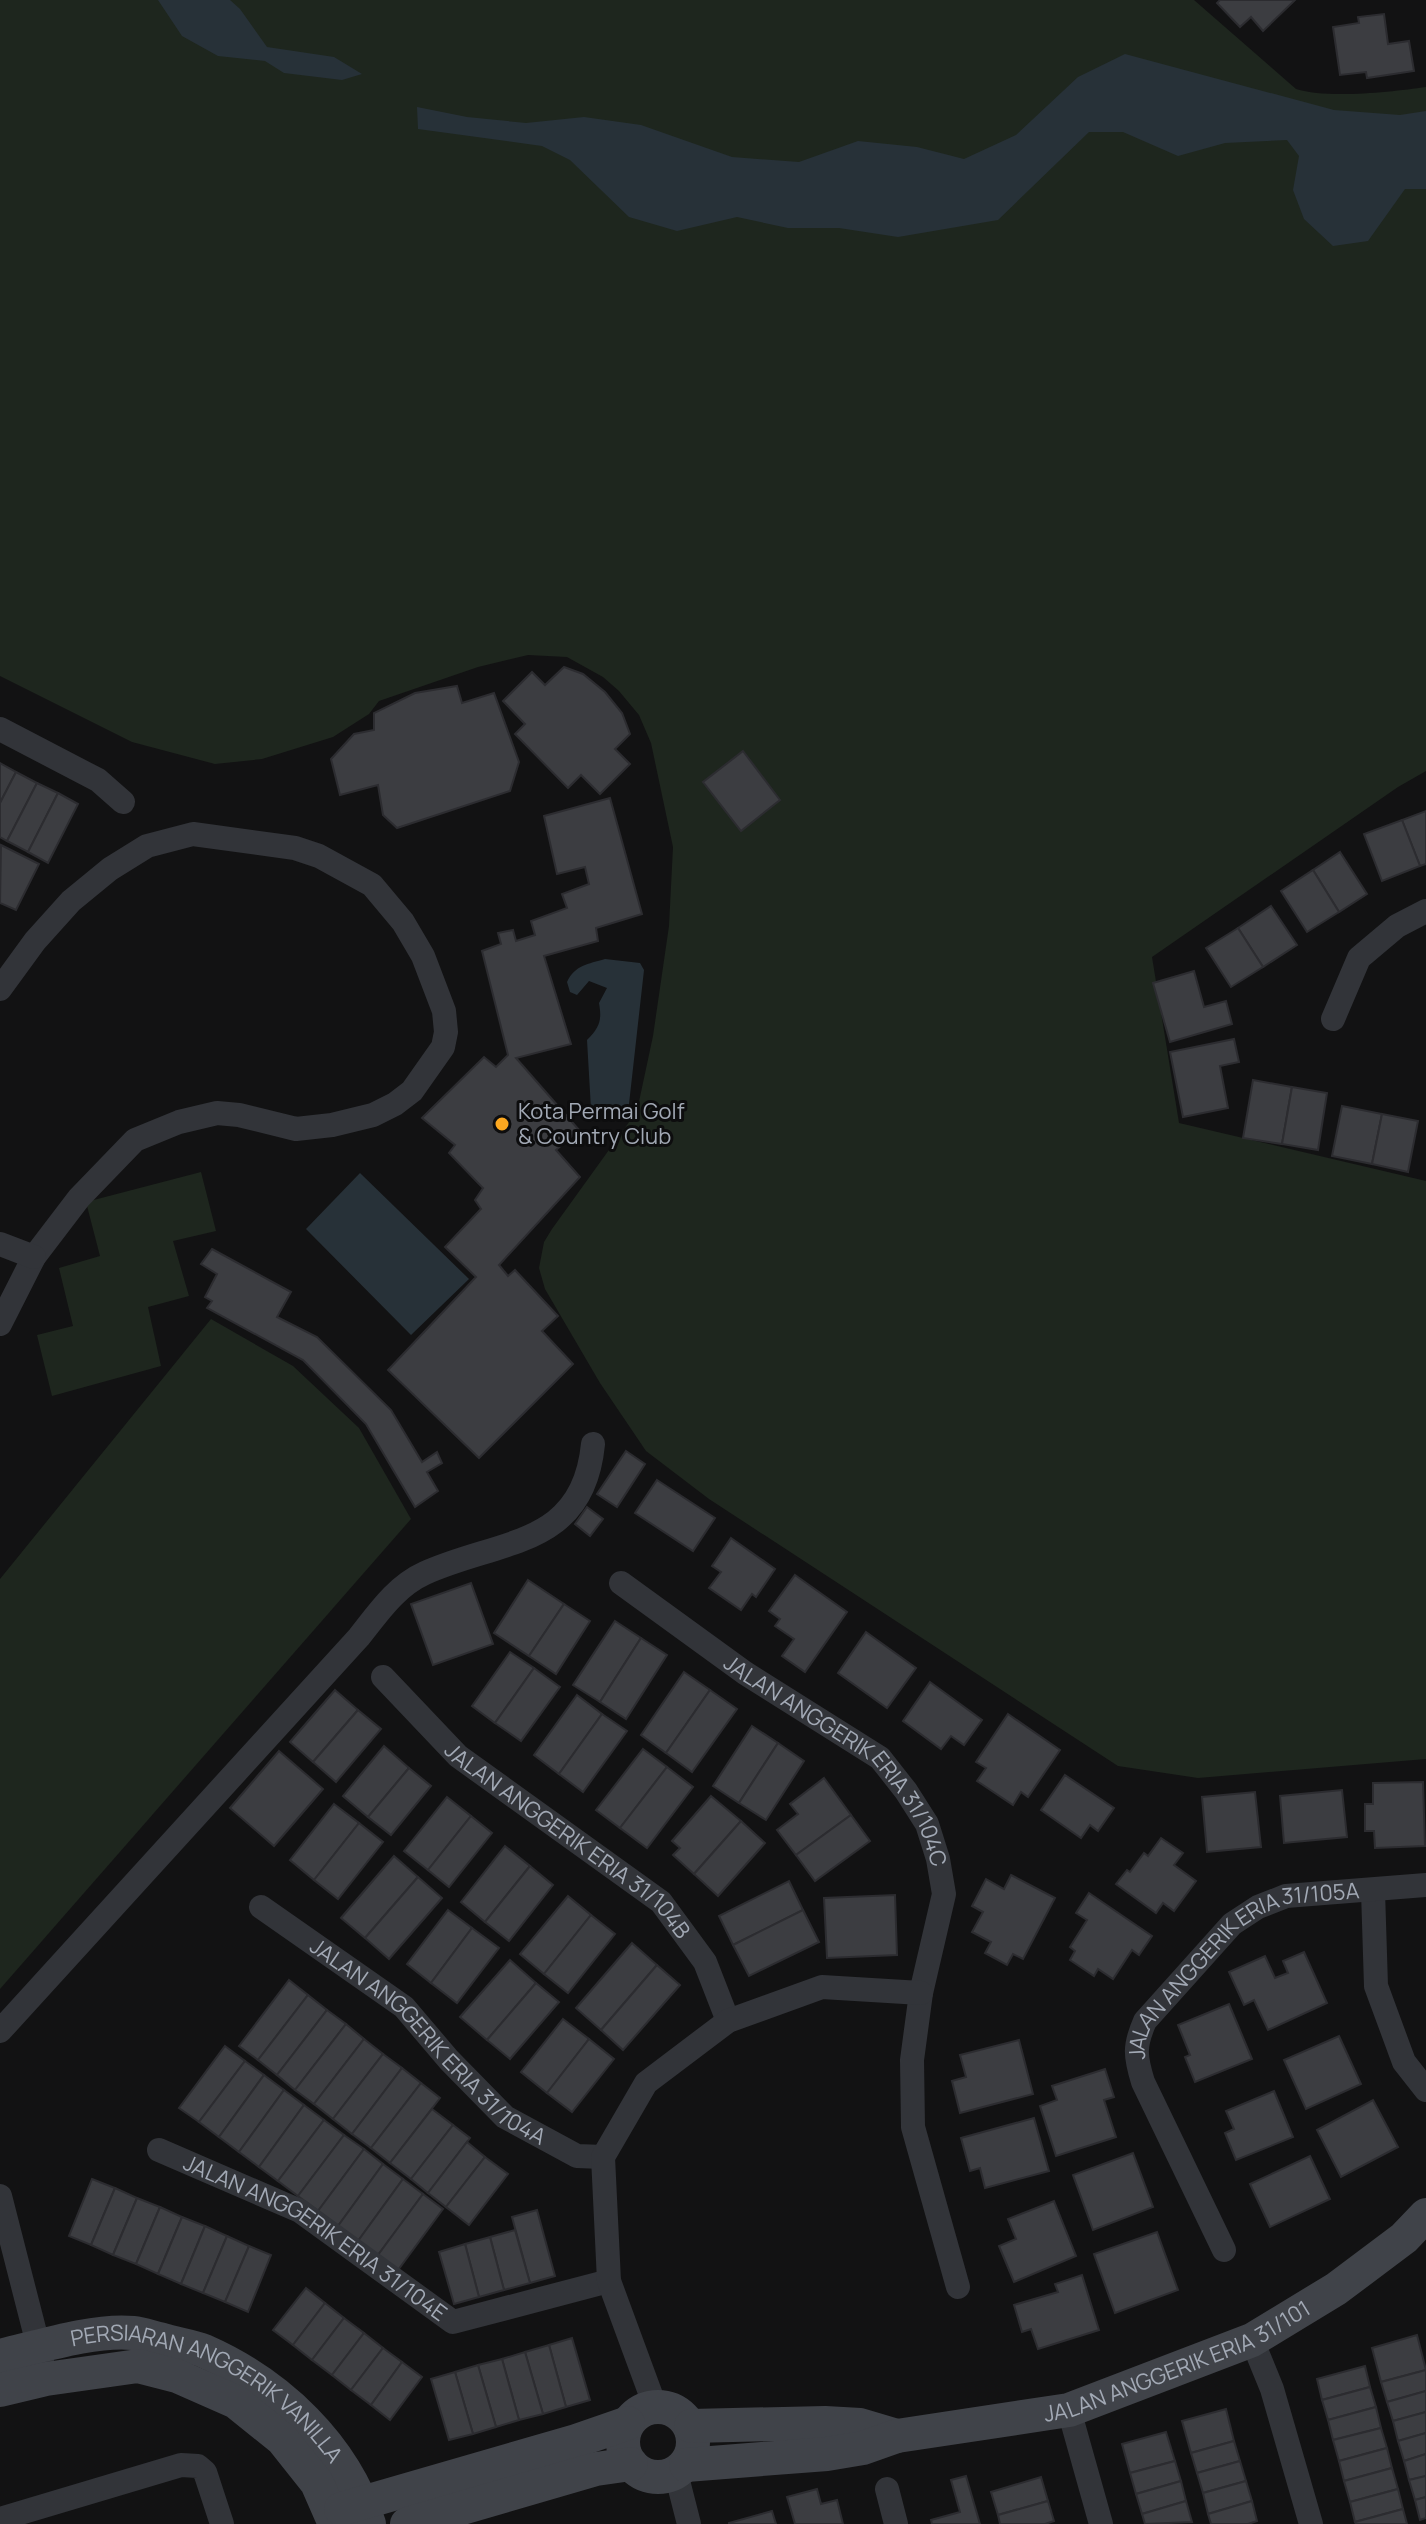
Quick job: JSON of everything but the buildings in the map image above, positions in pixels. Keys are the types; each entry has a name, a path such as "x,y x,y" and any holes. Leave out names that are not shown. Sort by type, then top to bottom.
{"street":[{"path":"0,729 98,780 123,802"},
{"path":"0,989 35,941 71,901 110,869 147,846 193,834 295,848 319,856 372,885 403,922 419,948 444,1011 446,1032 443,1047 412,1091 373,1115 296,1129 239,1115 217,1113 179,1122 135,1140 79,1198 34,1257 0,1324"},
{"path":"1333,1019 1359,958 1397,926 1426,911"},
{"path":"0,1244 34,1257"},
{"path":"0,2031 359,1637 391,1596 424,1573 507,1546 561,1517 584,1487 590,1471 593,1444"},
{"name":"JALAN ANGGERIK ERIA 31/104C","path":"621,1583 745,1673 880,1758 927,1824 938,1859 944,1894 921,1993 912,2060 913,2127 958,2287"},
{"name":"JALAN ANGGERIK ERIA 31/104B","path":"383,1677 458,1756 661,1902 705,1962 728,2021"},
{"name":"JALAN ANGGERIK ERIA 31/105A","path":"1224,2250 1143,2082 1136,2040 1145,2021 1232,1924 1258,1907 1286,1896 1426,1885"},
{"path":"1373,1891 1376,1986 1404,2062 1426,2090"},
{"name":"JALAN ANGGERIK ERIA 31/104A","path":"261,1907 404,2007 449,2060 505,2117 577,2156 603,2157"},
{"path":"641,2414 609,2281 603,2157 646,2083 728,2021 822,1987 921,1993"},
{"name":"JALAN ANGGERIK ERIA 31/104E","path":"159,2150 300,2211 453,2322 609,2281"},
{"path":"0,2196 42,2363"},
{"name":"JALAN ANGGERIK ERIA 31/101","path":"681,2469 839,2452 863,2448 897,2436 1069,2410 1252,2340 1336,2289 1404,2238 1426,2215"},
{"name":"PERSIARAN ANGGERIK VANILLA","path":"0,2390 83,2337 132,2333 203,2350 255,2379 299,2413 336,2457 349,2516"},
{"path":"1252,2340 1272,2389 1311,2524"},
{"name":"PERSIARAN ANGGERIK VANILLA","path":"0,2356 42,2363"},
{"path":"349,2516 576,2441 641,2414 669,2408 682,2415 691,2426 694,2440 692,2453 681,2469 664,2477 651,2477 631,2464 624,2451 623,2437 641,2414"},
{"path":"1069,2410 1101,2524"},
{"name":"JALAN ANGGERIK ERIA 31/101","path":"691,2426 825,2423 860,2425 897,2436"},
{"path":"0,2519 190,2464 205,2472 222,2524"},
{"path":"407,2524 596,2469 631,2464"},
{"path":"681,2469 689,2524"},
{"path":"887,2489 896,2524"}],"shaded area":[{"path":"0,0 1194,0 1296,89 1342,94 1426,87 1426,771 1398,787 1152,957 1179,1123 1426,1181 1426,1759 1198,1778 1118,1766 709,1499 646,1451 600,1383 545,1289 539,1268 544,1242 552,1229 637,1111 653,1036 669,926 673,847 651,743 639,715 603,677 567,657 528,655 478,667 379,701 369,714 333,737 262,759 215,764 132,742 0,676"},
{"path":"158,0 230,0 267,47 334,57 362,74 342,80 284,73 265,61 218,56 182,36"},
{"path":"1125,54 1334,110 1400,115 1426,111 1426,189 1405,189 1368,241 1333,246 1304,219 1293,190 1299,156 1287,140 1225,143 1178,156 1123,132 1089,132 998,220 898,237 839,228 788,228 737,217 677,231 629,217 570,160 542,146 418,129 417,107 467,117 526,123 584,117 641,125 732,157 799,162 858,141 917,147 964,159 1016,135 1078,77"},
{"path":"605,959 640,963 644,970 628,1113 591,1109 587,1040 599,1023 599,1003 607,988 589,981 577,995 570,992 567,982 578,969"},
{"path":"201,1172 216,1231 173,1241 189,1296 148,1307 161,1366 52,1396 37,1335 73,1326 59,1268 100,1256 86,1202"},
{"path":"360,1173 469,1279 411,1335 306,1229"},
{"path":"211,1319 293,1366 359,1428 411,1519 0,1989 0,1579"}],"place":[{"name":"Kota Permai Golf & Country Club","path":"502,1124"}]}
